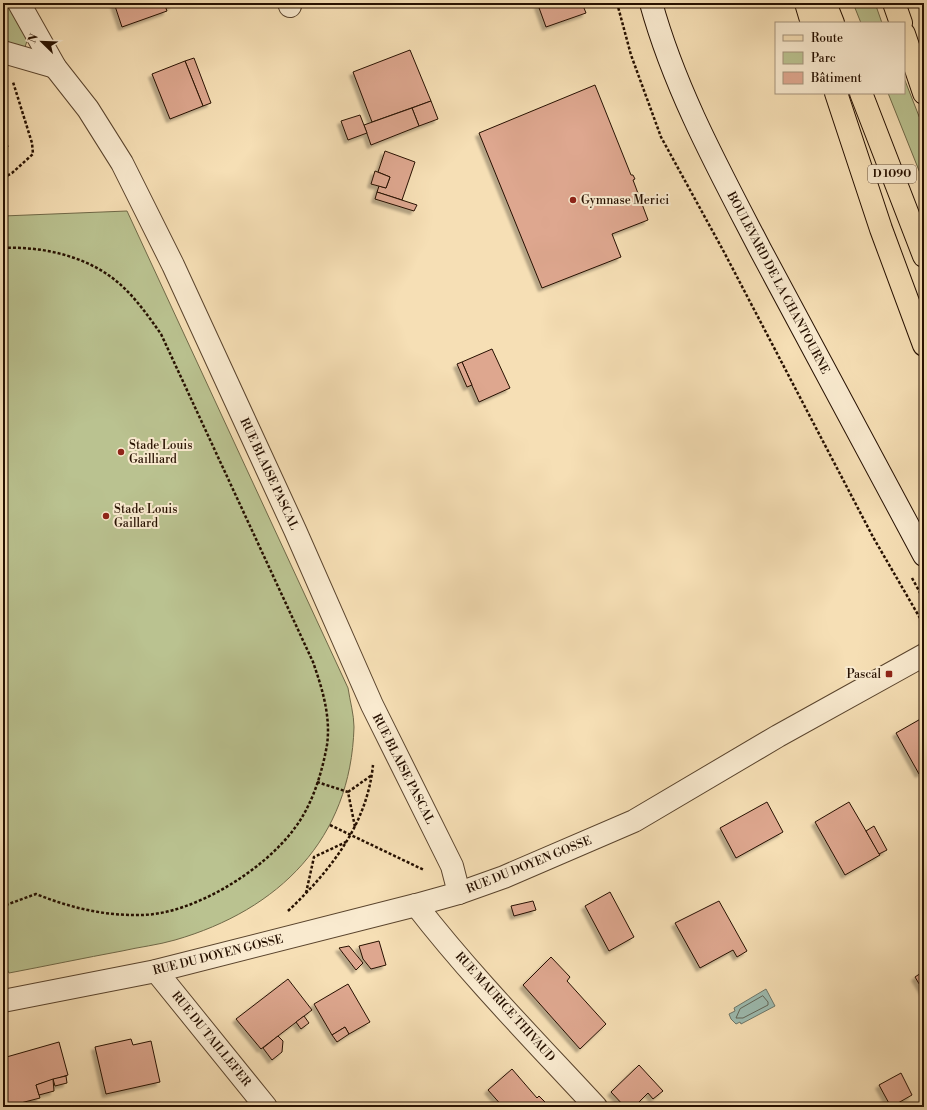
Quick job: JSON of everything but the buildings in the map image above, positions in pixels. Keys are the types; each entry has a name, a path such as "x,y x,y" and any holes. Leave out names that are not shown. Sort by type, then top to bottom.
{"main road":[{"path":"806,3 812,22"},
{"path":"825,3 833,22"},
{"path":"894,3 900,22"},
{"path":"905,37 924,93"},
{"path":"836,94 881,229 924,345"},
{"name":"D 1090","path":"860,94 924,256"}],"street":[{"name":"RUE BLAISE PASCAL","path":"19,3 55,67 88,109 122,163 173,265 295,530 372,705 452,866 458,893"},
{"name":"BOULEVARD DE LA CHANTOURNE","path":"651,3 661,38 684,95 725,182 924,555"},
{"path":"3,52 55,67"},
{"name":"RUE DU DOYEN GOSSE","path":"3,1002 156,970 416,905 458,893 504,877 634,821 778,736 924,655"},
{"name":"RUE MAURICE THIVAUD","path":"416,905 446,942 503,1006 596,1107"},
{"name":"RUE DU TAILLEFER","path":"156,970 266,1107"}],"path":[{"path":"617,3 631,55 661,137 724,252 873,537 924,625"},
{"path":"3,52 32,143 33,154 12,173 3,178"},
{"path":"3,248 23,247 65,255 95,267 122,285 143,308 160,334 313,662 326,700 327,743 317,782 305,812 294,829 270,856 244,877 214,894 186,905 144,915 107,914 67,906 36,894 3,906"},
{"path":"284,914 318,881 352,834 360,816 372,774 373,762"},
{"path":"348,792 372,774"},
{"path":"317,782 348,792"},
{"path":"348,792 355,827"},
{"path":"330,825 352,834 424,870"},
{"path":"306,894 312,856 347,842"}],"green space":[{"path":"3,3 12,10 28,38 25,47 3,45"},
{"path":"853,3 875,3 882,22 861,22"},
{"path":"905,81 924,129 924,183 888,94 905,94"},
{"name":"Stade Louis Gailliard","path":"127,211 348,688 354,727 350,767 339,803 323,836 302,864 277,889 246,910 212,927 169,942 9,973 3,961 3,216"}],"water":[{"path":"766,989 775,1006 741,1024 740,1022 736,1024 731,1019 729,1014 735,1011 734,1008"}],"place":[{"name":"Gymnase Merici","path":"573,200"},
{"name":"Stade Louis Gailliard","path":"121,452"},
{"name":"Stade Louis Gaillard","path":"106,516"},
{"name":"Pascal","path":"889,674"}]}
